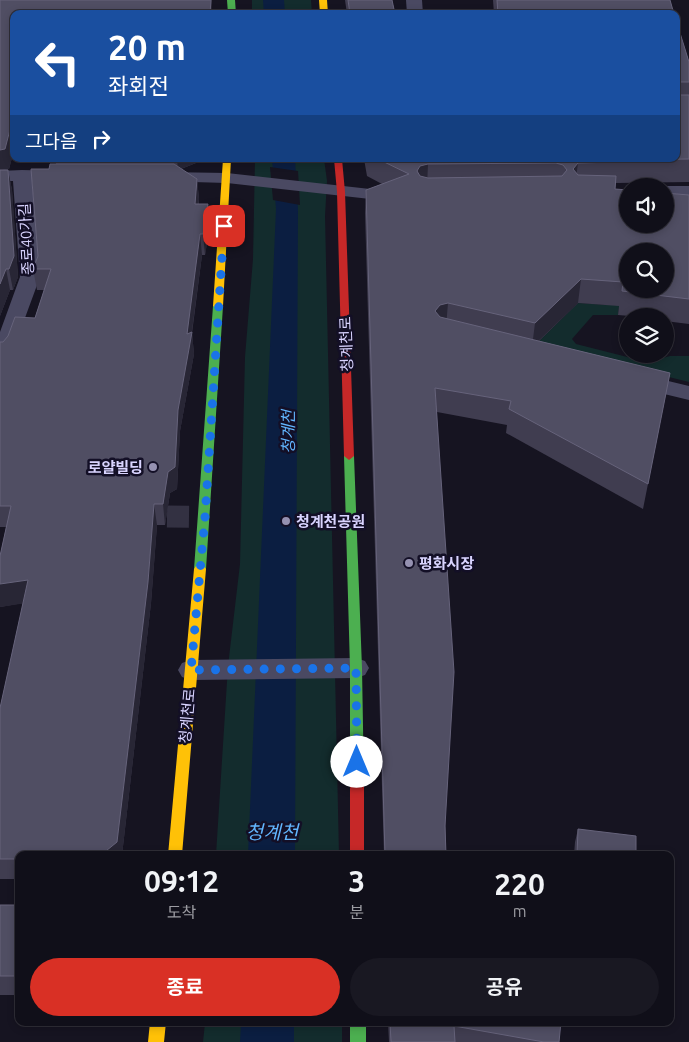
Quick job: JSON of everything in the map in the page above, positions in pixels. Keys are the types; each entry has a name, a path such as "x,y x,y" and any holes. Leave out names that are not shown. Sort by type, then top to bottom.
{"main road":[{"name":"청계천로","path":"176,851 201,670 205,517 228,162"},
{"name":"청계천로","path":"338,162 342,192 345,669 357,851"},
{"path":"156,1042 158,1026"},
{"path":"358,1026 358,1042"}],"street":[{"name":"종로40가길","path":"0,356 30,277 22,175"},
{"path":"0,176 79,176"},
{"path":"148,177 227,178 379,195"},
{"path":"674,191 689,191"},
{"path":"611,374 689,393"},
{"path":"201,670 345,669"}],"green space":[{"path":"252,0 311,0 312,10 252,10"},
{"name":"청계천공원","path":"255,162 324,162 327,181 325,216 339,851 216,851 228,666 240,564 245,357 253,259"},
{"path":"619,266 620,298 618,315 593,315 572,339 576,344 619,355 619,363 674,363 674,356 689,356 689,382 536,344 578,303 607,305"},
{"path":"205,1026 342,1026 342,1042 203,1042"}],"water":[{"path":"263,0 284,0 285,10 264,10"},
{"name":"청계천","path":"272,162 295,162 298,210 295,851 248,851 276,209"},
{"path":"241,1026 294,1026 294,1042 240,1042"}],"pier":[{"path":"270,167 298,171 300,205 273,200"}],"building":[{"path":"0,0 211,0 210,10 10,10 10,130 5,149 0,150"},
{"path":"348,0 392,0 394,10 349,10"},
{"path":"497,0 670,0 673,10 498,10"},
{"path":"680,33 689,62 689,82 680,82"},
{"path":"680,95 689,95 689,159 680,159"},
{"path":"384,162 616,162 578,163 573,169 578,175 616,176 615,189 619,189 619,233 674,233 674,194 689,195 689,299 674,297 674,243 619,243 619,282 581,279 535,323 448,303 440,305 435,311 440,317 619,361 619,363 629,363 670,373 648,484 509,409 511,401 435,388 454,672 445,826 446,851 385,851 366,190 409,174","holes":["556,163 563,165 567,170 562,176 428,178 420,176 417,171 420,166 428,164"]},
{"path":"50,164 174,164 197,179 195,204 208,204 203,234 200,234 187,334 192,332 178,410 175,467 168,472 163,504 154,504 148,582 117,842 106,851 15,851 15,859 0,859 0,708 28,580 0,584 0,556 11,506 0,506 0,342 3,342 8,336 15,317 35,318 51,269 33,269 38,256 31,169 49,169"},
{"path":"0,170 8,170 14,256 0,284"},
{"path":"578,829 636,836 636,851 577,851"},
{"path":"0,905 15,905 15,976 0,976"},
{"path":"390,1026 454,1026 455,1042 391,1042"},
{"path":"454,1026 561,1026 559,1042 544,1042"}],"tunnel":[{"path":"134,516 205,517"}],"traffic: fast":[{"path":"231,0 232,10"},
{"path":"200,569 218,306"},
{"path":"349,456 356,668 357,784"},
{"path":"358,1026 358,1042"}],"traffic: slow":[{"path":"323,0 324,10"},
{"path":"218,306 227,162"},
{"path":"175,851 200,569"},
{"path":"156,1042 158,1026"}],"traffic: jam":[{"path":"338,162 341,192 349,456"},
{"path":"357,784 357,851"}],"place":[{"name":"로얄빌딩","path":"153,467"},
{"name":"청계천공원","path":"286,521"},
{"name":"평화시장","path":"409,563"}],"route":[{"path":"224,226 205,517 191,670 356,668 357,762"}]}
